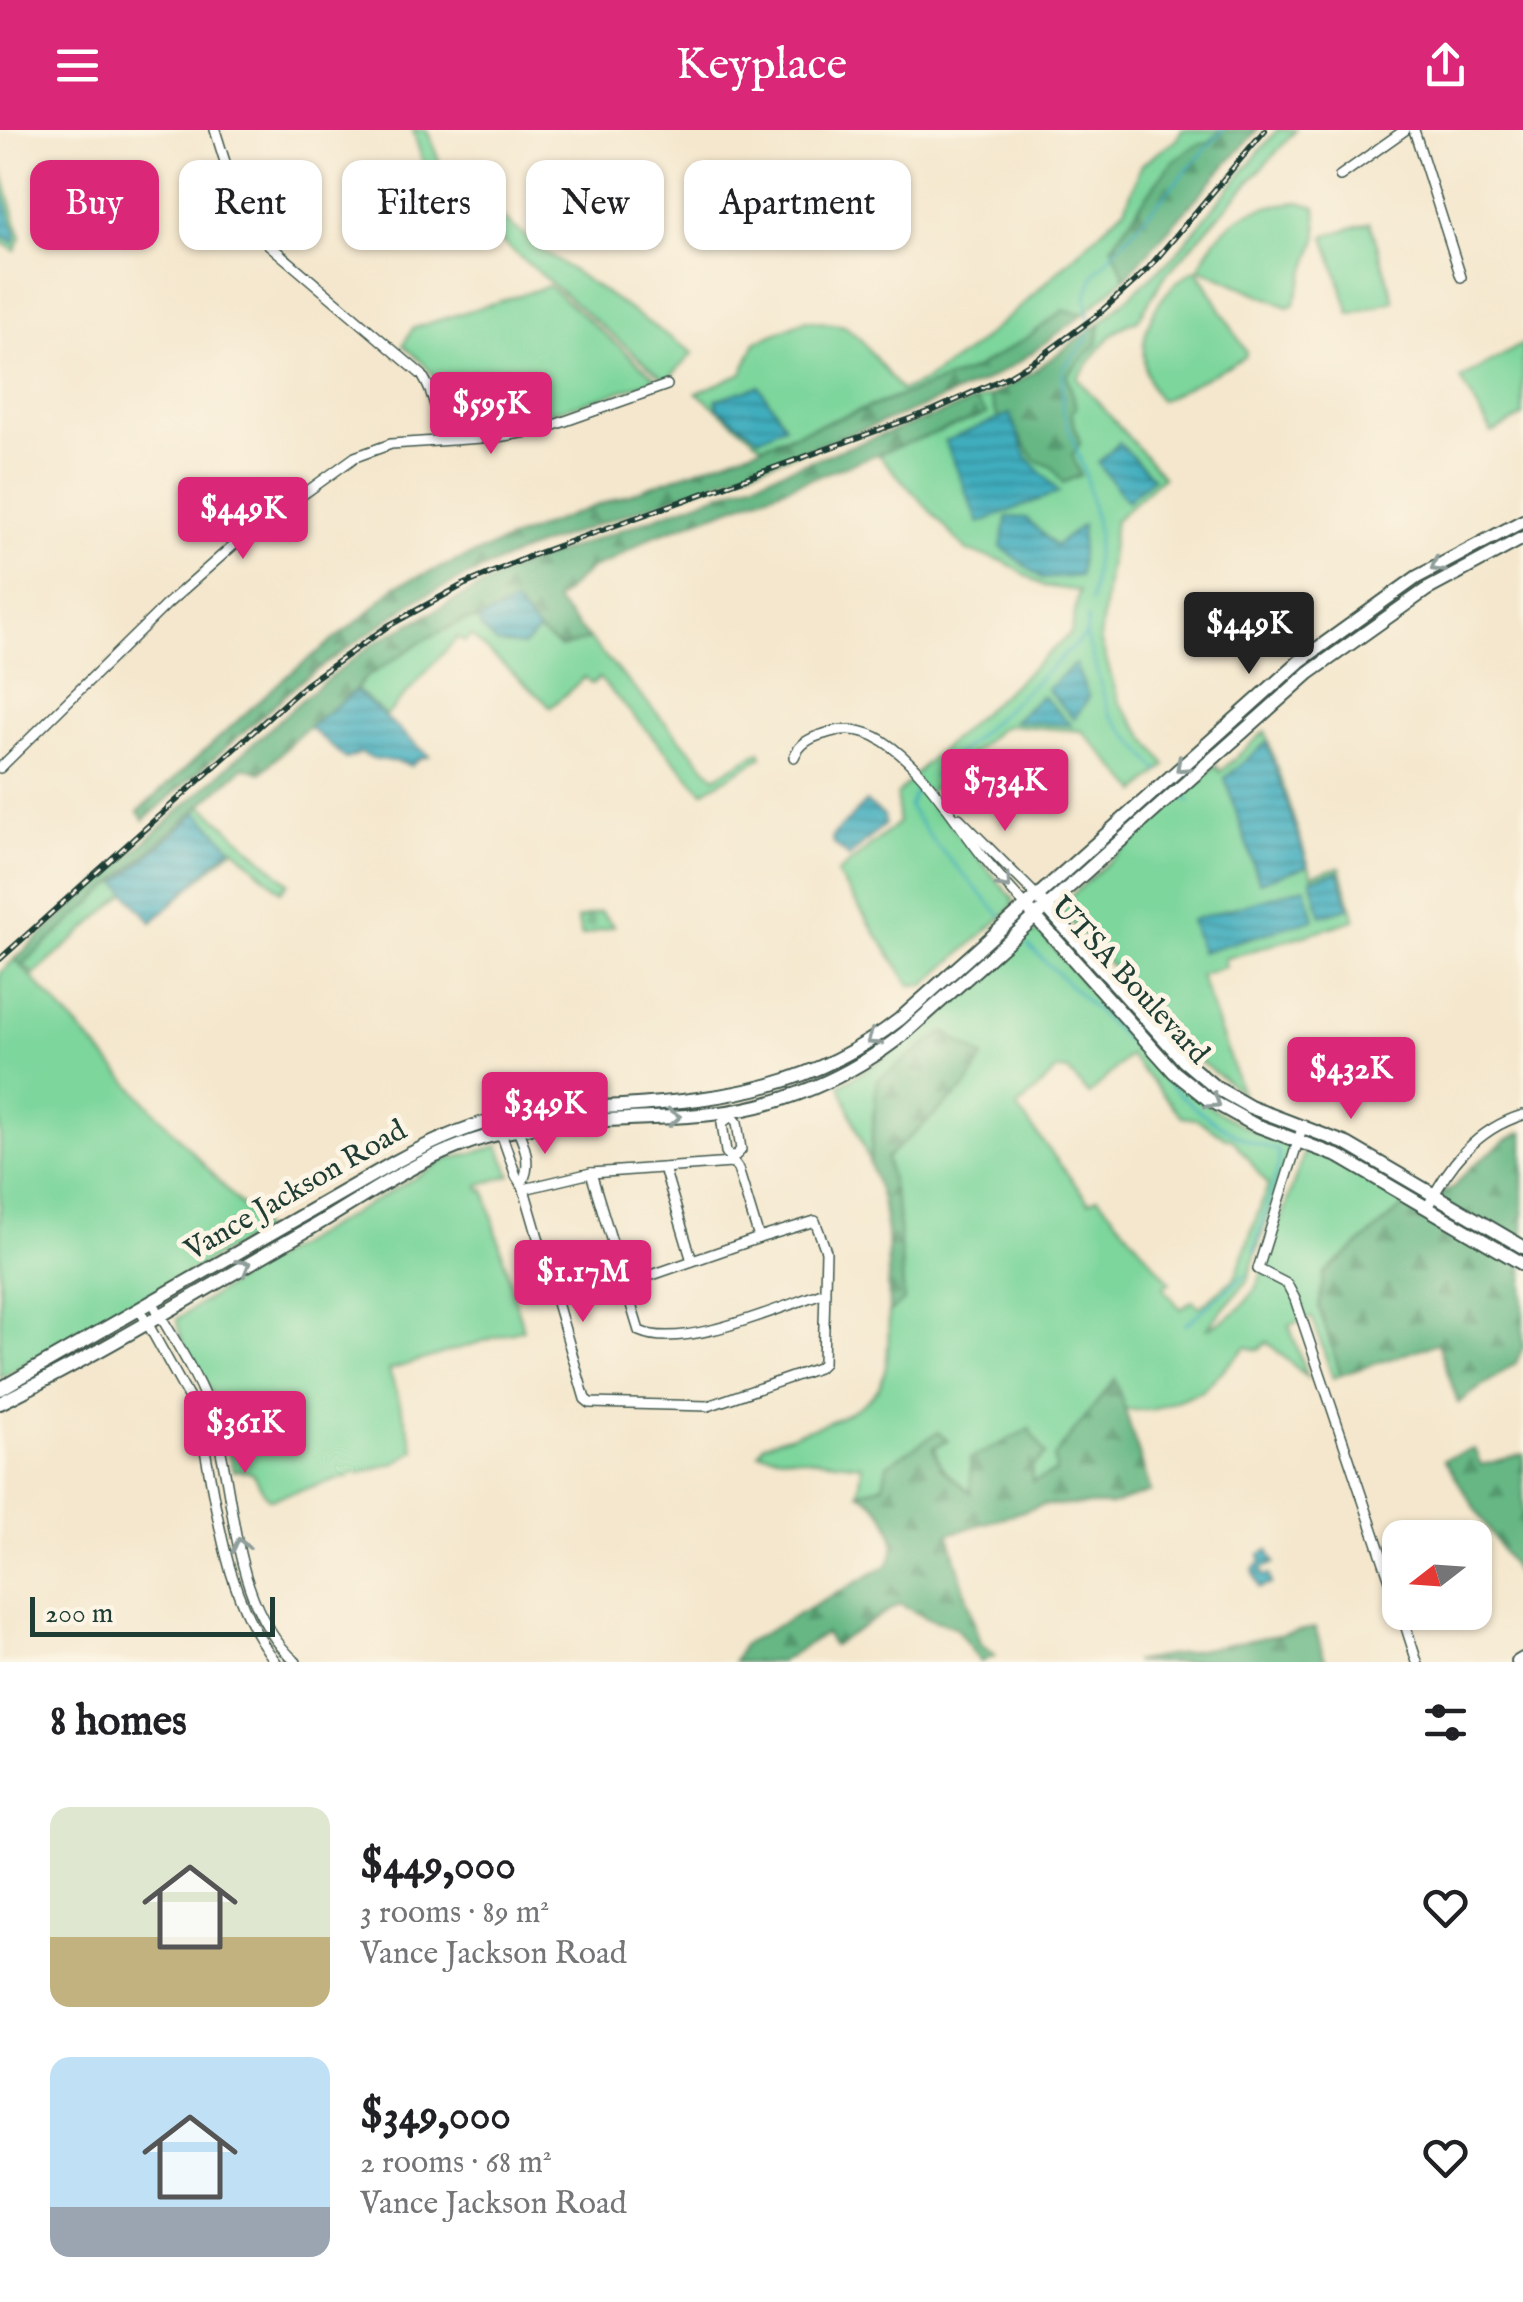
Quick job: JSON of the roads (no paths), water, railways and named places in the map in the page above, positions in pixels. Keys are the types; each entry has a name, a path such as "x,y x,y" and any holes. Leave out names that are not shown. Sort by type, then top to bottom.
{"main road":[{"name":"Vance Jackson Road","path":"0,1389 150,1313 432,1158 502,1132 552,1123 729,1114 828,1082 884,1050 1300,661 1417,577 1523,521"},
{"name":"Vance Jackson Road","path":"0,1403 395,1162 459,1131 534,1112 713,1099 822,1069 900,1020 1309,673 1426,590 1523,538"},
{"name":"UTSA Boulevard","path":"1036,906 1200,1075 1250,1107 1304,1124 1348,1144 1523,1247"},
{"name":"UTSA Boulevard","path":"1036,906 1174,1072 1191,1086 1242,1120 1340,1157 1523,1264"}],"street":[{"path":"215,130 230,182 267,243 422,375 438,413 440,440"},
{"path":"1340,176 1405,130"},
{"path":"1414,130 1460,277"},
{"path":"0,768 236,542 355,457 391,444 540,430 667,386"},
{"name":"UTSA Boulevard","path":"794,757 807,740 836,730 855,730 880,738 897,751 1036,906"},
{"path":"523,1186 591,1172 732,1161 741,1150 737,1122 729,1114 722,1123 726,1152 732,1161 738,1169 759,1238"},
{"path":"1427,1208 1457,1160 1472,1144 1489,1130 1523,1115"},
{"path":"1304,1124 1258,1269 1287,1284 1295,1299 1382,1558"},
{"path":"518,1129 528,1173 523,1186"},
{"path":"502,1132 523,1186 585,1399 590,1403 708,1406 823,1363 826,1251 815,1220 626,1284"},
{"path":"725,1144 740,1141"},
{"path":"512,1163 526,1159"},
{"path":"664,1168 692,1261"},
{"path":"591,1172 639,1331 700,1334 825,1292"},
{"path":"150,1313 204,1394 252,1590 269,1630 296,1662"},
{"path":"150,1313 200,1424 236,1592 258,1639 276,1662"},
{"path":"212,1486 227,1484"},
{"path":"258,1639 269,1630"},
{"path":"1406,1630 1417,1662"}],"water":[{"path":"0,183 16,234 14,243 0,234"},
{"path":"759,386 785,425 759,438 718,408 716,399"},
{"path":"1010,414 1027,457 1059,492 979,523 945,441"},
{"path":"1119,443 1153,478 1127,501 1098,463"},
{"path":"1007,517 1026,518 1055,546 1082,525 1080,576 1043,579 1001,547"},
{"path":"514,603 539,632 523,646 497,643 480,627 479,620"},
{"path":"1075,664 1089,698 1074,719 1047,689"},
{"path":"356,691 429,756 411,766 361,753 346,759 309,727"},
{"path":"1042,695 1071,725 1014,721"},
{"path":"1267,742 1308,866 1259,882 1225,778"},
{"path":"866,802 884,816 885,824 849,857 833,843 832,837"},
{"path":"198,812 231,847 152,922 118,883"},
{"path":"1339,872 1349,908 1321,916 1311,879"},
{"path":"1305,887 1314,919 1201,952 1191,920"},
{"path":"1268,1550 1274,1563 1261,1569 1264,1576 1269,1575 1271,1584 1259,1588 1253,1570 1261,1562 1260,1554"}],"waterway":[{"path":"1091,602 1098,535 1086,476 1062,409 1063,368 1085,342 1090,328 1086,297 1095,273 1223,130"},
{"path":"1088,618 1086,635 1109,713 1159,771"},
{"path":"934,776 1086,635"},
{"path":"916,791 909,807 933,841 1001,916"},
{"path":"1182,797 1190,801"},
{"path":"1028,945 1132,1045"},
{"path":"1155,1070 1181,1096 1227,1130 1278,1150 1279,1163 1254,1251"},
{"path":"1185,1325 1246,1274"}],"railway":[{"path":"0,959 305,685 388,626 463,585 533,555 934,410 1009,376 1042,356 1095,317 1147,270 1265,130"}]}
